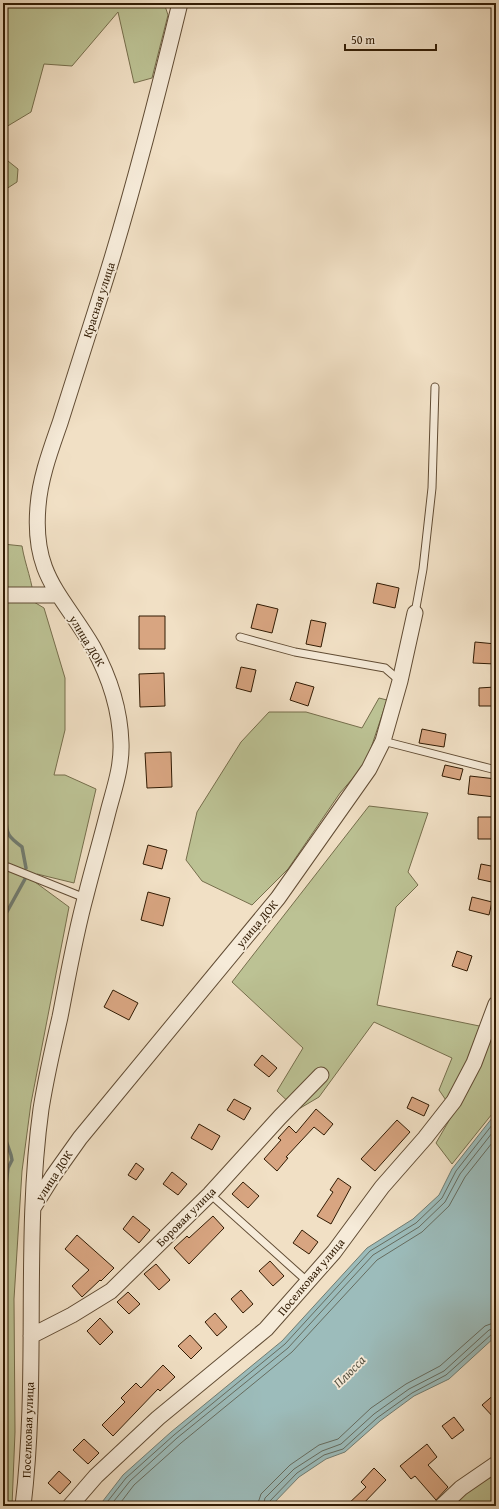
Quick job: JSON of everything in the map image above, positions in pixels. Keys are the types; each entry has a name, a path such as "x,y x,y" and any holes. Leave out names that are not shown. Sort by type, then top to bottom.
{"street":[{"name":"Красная улица","path":"57,595 46,574 40,555 37,534 38,502 50,454 122,227 180,3"},
{"path":"3,595 57,595"},
{"name":"улица ДОК","path":"33,1209 34,1171 42,1103 85,898 116,783 121,757 121,737 114,696 92,647 57,595"},
{"name":"улица ДОК","path":"33,1209 53,1176 80,1138 278,898 369,769 383,741 400,681 415,613"},
{"name":"Поселковая улица","path":"70,1506 96,1476 158,1418 266,1329 309,1282 334,1252 382,1187 425,1138 454,1101 474,1063 496,1004"},
{"name":"Боровая улица","path":"31,1336 72,1315 111,1290 210,1194 280,1117 322,1075"},
{"name":"Поселковая улица","path":"23,1506 26,1477 31,1336 33,1209"},
{"path":"442,1506 461,1488 492,1466"}],"lane":[{"path":"415,613 423,569 432,488 435,387"},
{"path":"240,637 295,652 385,668 400,681"},
{"path":"383,741 496,770"},
{"path":"3,867 8,867 85,898"},
{"path":"210,1194 309,1282"}],"green space":[{"path":"5,3 164,3 168,15 152,78 134,83 118,12 72,66 44,64 31,112 6,127 3,135 3,17"},
{"path":"3,157 18,169 17,182 3,191"},
{"path":"3,544 22,546 34,602 44,608 65,678 65,730 54,775 65,775 96,789 74,883 37,874 35,882 69,907 31,1103 22,1171 14,1299 15,1432 12,1506 3,1506"},
{"path":"379,698 387,700 366,763 340,793 288,869 252,905 202,881 186,860 197,812 241,742 269,712 306,712 362,728"},
{"path":"369,806 428,813 408,872 418,885 396,907 377,1005 494,1029 496,1023 496,1109 452,1164 436,1143 454,1112 439,1090 452,1058 374,1022 319,1097 297,1110 277,1091 303,1048 232,982"},
{"path":"496,1475 496,1506 453,1506 466,1489"}],"water":[{"name":"Плюсса","path":"496,1113 496,1336 449,1379 414,1396 380,1421 345,1452 326,1459 299,1477 271,1506 99,1506 123,1475 171,1432 282,1341 367,1248 413,1219 439,1195 452,1169"}],"building":[{"path":"377,583 399,588 395,608 373,603"},
{"path":"257,604 278,609 272,633 251,628"},
{"path":"139,616 165,616 165,649 139,649"},
{"path":"311,620 326,623 321,647 306,644"},
{"path":"475,642 496,644 495,664 473,663"},
{"path":"241,667 256,670 251,692 236,688"},
{"path":"164,673 165,706 140,707 139,674"},
{"path":"296,682 314,687 308,706 290,700"},
{"path":"495,687 496,706 479,706 479,688"},
{"path":"422,729 446,734 444,747 419,743"},
{"path":"171,752 172,787 147,788 145,753"},
{"path":"445,765 463,769 460,780 442,776"},
{"path":"470,776 496,779 495,797 468,794"},
{"path":"478,817 496,817 496,839 478,839"},
{"path":"148,845 167,850 162,869 143,864"},
{"path":"481,864 496,867 496,883 478,879"},
{"path":"148,892 170,898 163,926 141,920"},
{"path":"472,897 492,902 489,915 469,910"},
{"path":"457,951 472,956 467,971 452,966"},
{"path":"113,990 138,1003 129,1020 104,1007"},
{"path":"262,1055 277,1068 269,1077 254,1065"},
{"path":"412,1097 429,1105 424,1116 407,1108"},
{"path":"234,1099 251,1108 244,1120 227,1110"},
{"path":"316,1109 333,1124 324,1135 314,1127 286,1157 288,1158 277,1171 264,1159 281,1140 278,1138 289,1126 296,1133"},
{"path":"397,1120 410,1132 375,1171 361,1159"},
{"path":"199,1124 220,1136 212,1150 191,1138"},
{"path":"136,1163 144,1169 136,1180 128,1175"},
{"path":"172,1172 187,1184 178,1195 163,1184"},
{"path":"338,1178 351,1187 331,1224 317,1216 333,1192 330,1190"},
{"path":"243,1182 259,1196 248,1208 232,1194"},
{"path":"133,1216 150,1230 139,1243 123,1229"},
{"path":"213,1216 224,1228 189,1264 174,1248 187,1236 189,1238"},
{"path":"302,1230 318,1242 309,1254 293,1243"},
{"path":"77,1235 114,1268 82,1297 72,1286 89,1270 65,1249"},
{"path":"270,1261 284,1276 273,1286 259,1271"},
{"path":"156,1264 170,1280 159,1290 144,1274"},
{"path":"241,1290 253,1304 243,1313 231,1299"},
{"path":"128,1292 140,1304 129,1314 117,1302"},
{"path":"215,1313 227,1327 217,1336 205,1322"},
{"path":"100,1318 113,1332 100,1345 87,1331"},
{"path":"190,1335 202,1348 191,1359 178,1346"},
{"path":"163,1365 175,1377 160,1391 158,1389 113,1436 102,1425 125,1402 121,1398 136,1383 141,1388"},
{"path":"496,1393 496,1420 482,1405"},
{"path":"454,1417 464,1430 452,1439 442,1426"},
{"path":"84,1439 99,1453 88,1464 73,1450"},
{"path":"427,1444 437,1457 428,1465 448,1487 436,1500 415,1476 411,1479 400,1466"},
{"path":"374,1468 386,1480 361,1506 346,1506 366,1487 361,1482"},
{"path":"59,1471 71,1482 60,1494 48,1483"}],"waterway":[{"path":"3,816 6,818 9,835 22,847 26,868"},
{"path":"3,919 25,879"},
{"path":"3,1065 6,1081 3,1116"},
{"path":"3,1132 12,1160 8,1168 6,1185 3,1193"}]}
